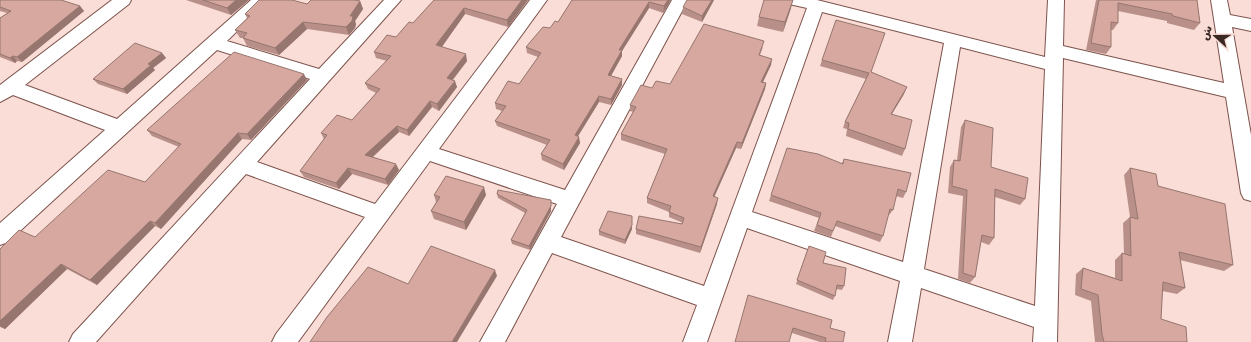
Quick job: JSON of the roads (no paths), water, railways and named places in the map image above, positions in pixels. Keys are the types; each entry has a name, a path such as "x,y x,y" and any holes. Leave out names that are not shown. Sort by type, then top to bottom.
{"street":[{"path":"5,91 124,0"},
{"path":"0,236 261,0"},
{"path":"82,342 393,0"},
{"path":"284,342 539,0"},
{"path":"492,342 680,0"},
{"path":"795,0 953,40 1054,57 1234,92"},
{"path":"1045,342 1056,0"},
{"path":"1219,0 1250,186"},
{"path":"695,342 816,5"},
{"path":"1222,18 1251,24"},
{"path":"900,342 953,40"},
{"path":"214,43 323,77"},
{"path":"5,91 120,128"},
{"path":"426,152 570,200"},
{"path":"243,165 380,214"},
{"path":"740,217 1045,320"},
{"path":"547,242 710,299"}]}
